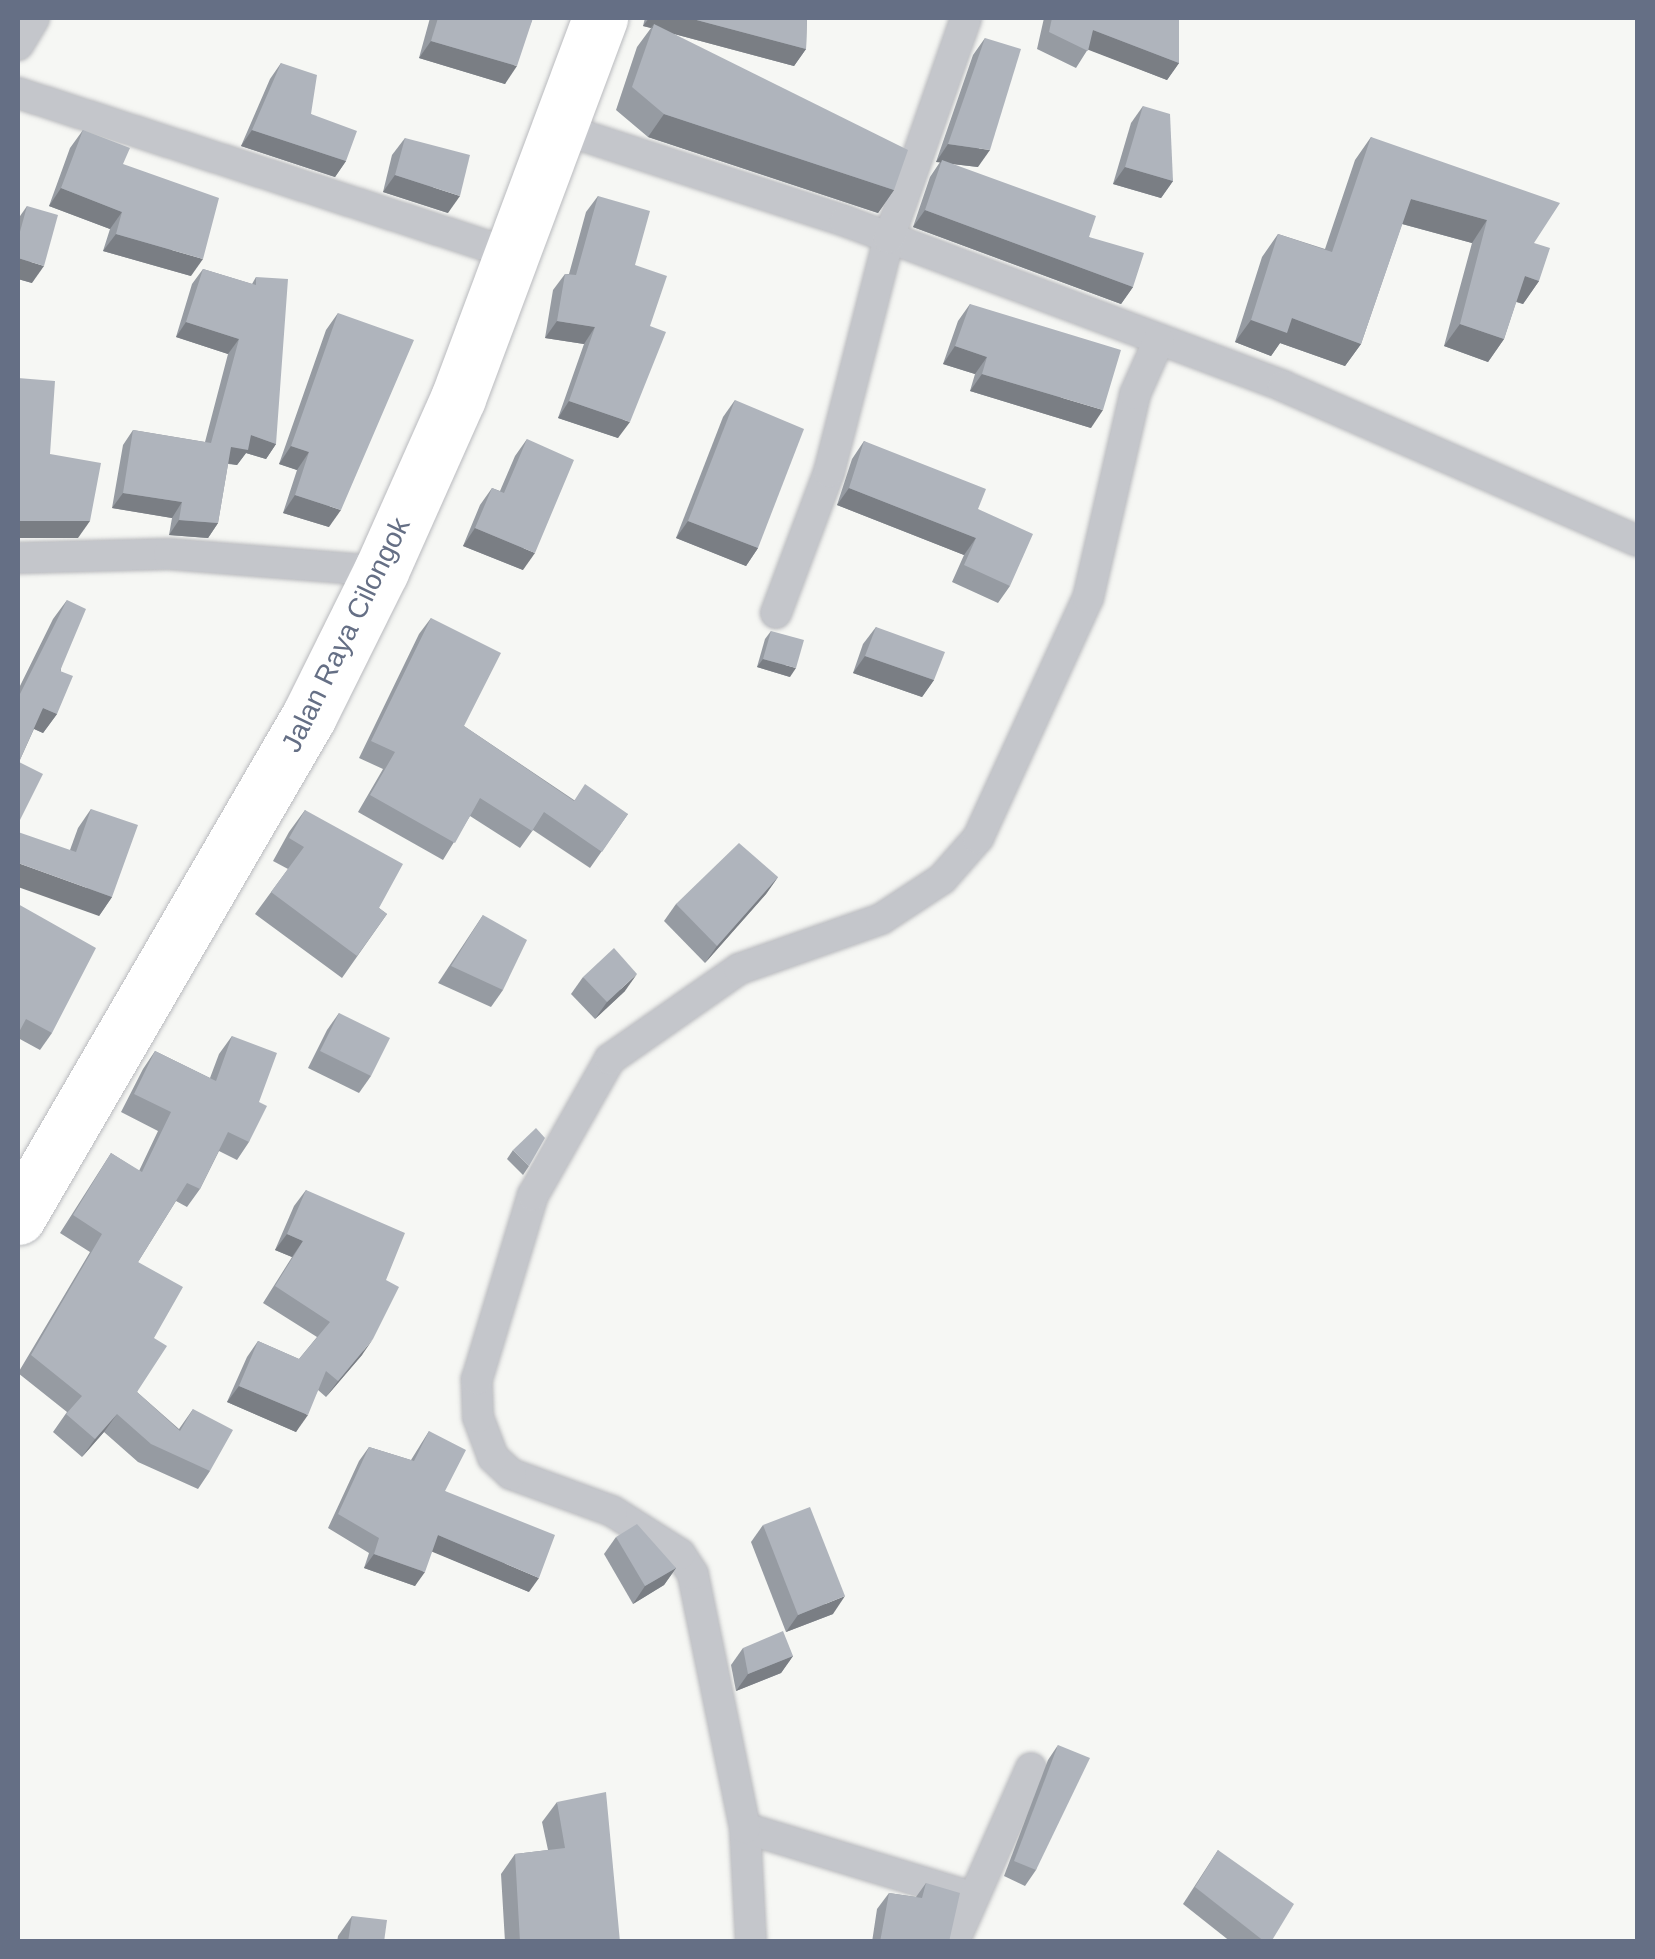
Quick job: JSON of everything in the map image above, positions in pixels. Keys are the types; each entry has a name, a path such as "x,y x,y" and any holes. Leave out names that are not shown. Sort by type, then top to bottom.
{"highway":[{"name":"Jalan Raya Cilongok","path":"18,1217 292,748 381,571 562,130 600,18"}],"street":[{"path":"18,44 34,18"},
{"path":"776,613 828,472 889,238 966,18"},
{"path":"18,93 512,254"},
{"path":"562,130 889,238 1160,340 1638,541"},
{"path":"750,1942 745,1828 723,1755 701,1603 680,1554 612,1511 531,1486 493,1457 478,1417 477,1379 503,1279 533,1195 610,1059 739,969 881,918 942,880 978,838 1088,598 1135,394 1160,340"},
{"path":"18,558 169,554 381,571"},
{"path":"954,1942 1031,1768"},
{"path":"745,1828 972,1898"}],"building":[{"path":"438,18 533,18 517,66 431,41"},
{"path":"689,18 807,18 806,49"},
{"path":"1052,18 1179,18 1179,63 1093,30 1088,51 1049,32"},
{"path":"654,24 908,150 894,190 664,114 632,87"},
{"path":"985,38 1021,49 990,150 948,144"},
{"path":"281,63 317,75 311,114 357,131 346,161 252,130"},
{"path":"1143,106 1170,114 1173,181 1125,167"},
{"path":"83,130 130,148 123,164 219,198 203,259 116,234 122,212 61,188"},
{"path":"1371,137 1560,203 1534,243 1550,248 1539,281 1525,276 1504,339 1460,324 1487,220 1411,199 1361,344 1292,318 1287,333 1251,320 1278,234 1332,252"},
{"path":"405,138 470,155 460,196 395,175"},
{"path":"942,160 1096,216 1089,237 1144,253 1133,287 925,210"},
{"path":"598,196 650,211 635,265 667,276 650,326 666,332 630,422 569,401 595,327 557,321 565,274 576,275"},
{"path":"27,206 58,215 44,266 18,258 18,239"},
{"path":"203,269 256,285 256,277 288,279 276,444 251,435 248,450 231,447 218,523 179,520 182,502 123,493 133,430 211,443 239,339 186,322"},
{"path":"970,304 1121,350 1103,410 982,374 987,357 955,346"},
{"path":"338,313 414,340 341,510 295,495 309,452 291,446"},
{"path":"18,378 55,381 50,454 101,463 90,521 18,521"},
{"path":"735,400 804,429 758,548 688,521"},
{"path":"527,439 574,460 535,553 475,528 492,488 504,493"},
{"path":"864,441 986,489 978,509 1033,534 1010,586 964,565 976,538 849,488"},
{"path":"67,600 86,609 60,671 73,676 57,714 43,708 19,762 43,774 18,824 18,698"},
{"path":"431,618 501,653 464,726 574,801 585,784 628,814 602,852 544,812 532,831 480,798 455,843 370,795 395,752 371,741"},
{"path":"876,627 945,652 934,680 865,656"},
{"path":"771,631 804,640 796,668 763,659"},
{"path":"91,809 138,825 112,897 18,863 18,832 76,852"},
{"path":"305,810 403,864 379,908 387,914 357,956 271,892 304,847 289,838"},
{"path":"739,843 778,877 717,946 676,904"},
{"path":"18,904 96,948 52,1033 26,1019 18,1034"},
{"path":"483,915 527,940 503,990 451,966"},
{"path":"614,948 637,974 607,1002 583,977"},
{"path":"339,1013 390,1038 371,1076 320,1051"},
{"path":"232,1036 277,1053 259,1102 267,1106 249,1142 228,1132 200,1189 187,1183 138,1262 183,1287 154,1338 167,1346 137,1392 180,1431 193,1409 233,1430 210,1471 151,1444 117,1414 95,1439 66,1414 82,1396 31,1355 102,1234 73,1215 111,1153 142,1172 171,1112 134,1094 155,1051 216,1081"},
{"path":"536,1128 545,1138 529,1166 513,1150"},
{"path":"306,1190 405,1233 386,1280 399,1287 373,1339 338,1381 326,1371 308,1415 239,1386 258,1341 299,1359 330,1322 275,1286 303,1241 287,1234"},
{"path":"429,1431 466,1450 445,1491 555,1535 539,1578 438,1535 425,1572 374,1554 379,1538 338,1514 369,1447 414,1461"},
{"path":"810,1507 845,1596 798,1615 763,1525"},
{"path":"637,1524 676,1568 645,1586 616,1537"},
{"path":"783,1631 793,1656 748,1674 743,1648"},
{"path":"1058,1745 1090,1758 1036,1870 1014,1861"},
{"path":"606,1792 620,1942 520,1942 515,1854 565,1848 557,1802"},
{"path":"1218,1850 1294,1904 1271,1942 1265,1942 1195,1887"},
{"path":"926,1883 960,1893 949,1942 880,1942 889,1893 922,1898"},
{"path":"352,1916 387,1920 384,1942 348,1942"}]}
